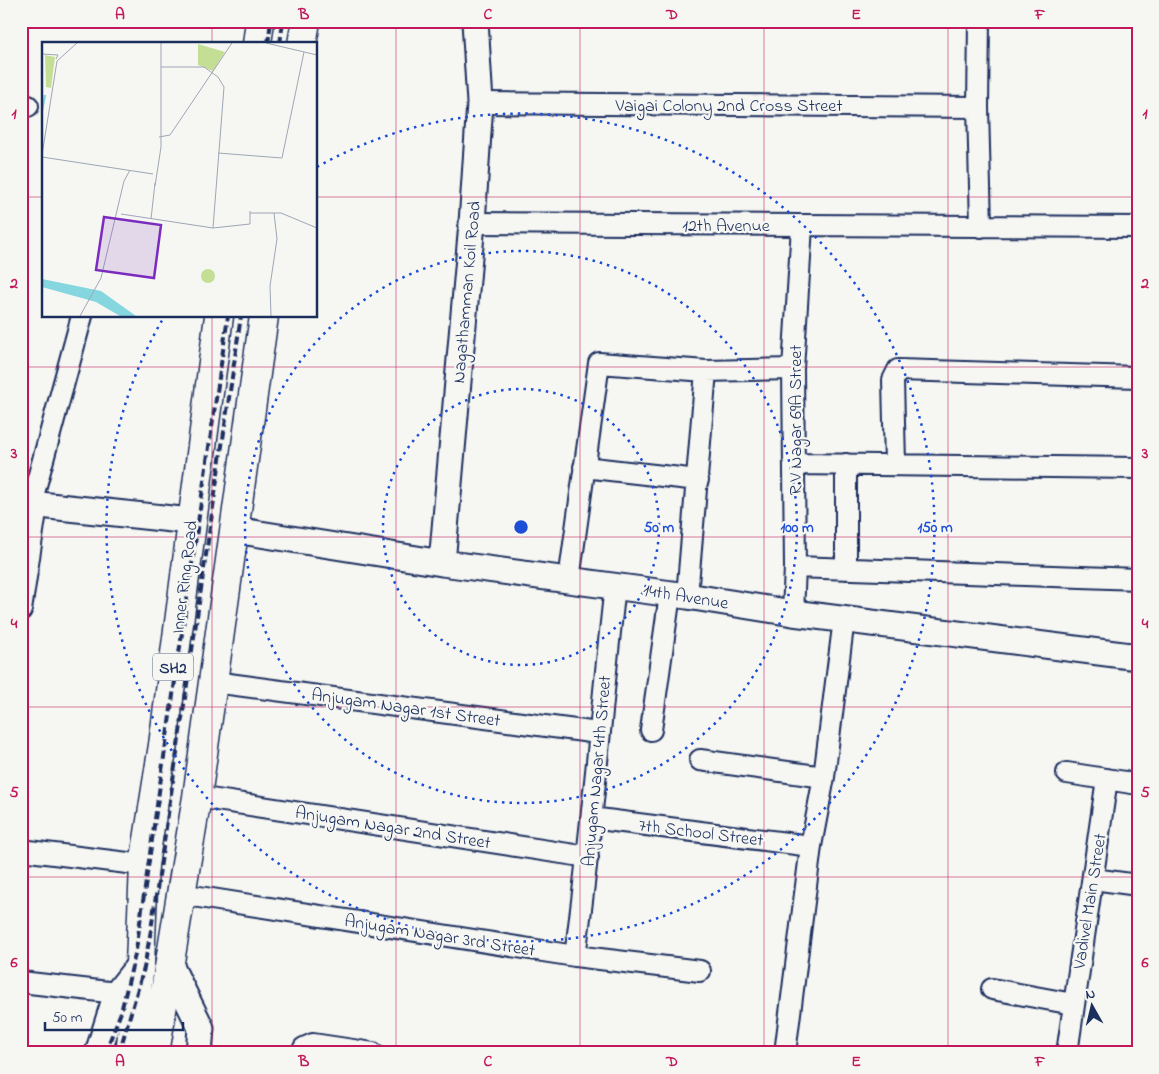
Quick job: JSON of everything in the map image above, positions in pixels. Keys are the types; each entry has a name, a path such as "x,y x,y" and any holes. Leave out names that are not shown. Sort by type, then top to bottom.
{"main road":[{"path":"256,42 260,21"},
{"path":"302,42 306,21"},
{"name":"Inner Ring Road","path":"147,1015 140,964 144,865 163,744 219,318"},
{"name":"SH2","path":"130,1053 170,965 214,682 264,318"},
{"name":"SH2","path":"147,1015 155,1053"}],"street":[{"name":"Nagathamman Koil Road","path":"442,562 472,223 480,103 475,21"},
{"path":"979,21 980,227"},
{"name":"Vaigai Colony 2nd Cross Street","path":"480,103 978,107"},
{"name":"12th Avenue","path":"472,223 1138,227"},
{"name":"R.V Nagar 69A Street","path":"793,614 796,568 793,369 802,226"},
{"path":"21,610 30,504 81,318"},
{"path":"569,580 599,363 706,371 793,369"},
{"path":"895,464 893,380 898,370 1138,377"},
{"path":"651,730 679,595 698,480 706,371"},
{"path":"795,464 1138,468"},
{"path":"846,464 846,569"},
{"path":"584,466 698,480"},
{"path":"30,504 191,521"},
{"name":"14th Avenue","path":"235,530 442,562 679,595 793,614 1138,657"},
{"path":"796,568 1138,579"},
{"name":"Anjugam Nagar 4th Street","path":"575,956 588,857 598,733 615,586"},
{"path":"785,1053 811,846 824,777 844,619"},
{"name":"Anjugam Nagar 1st Street","path":"214,682 598,733"},
{"path":"700,760 824,777"},
{"path":"1067,772 1138,784"},
{"name":"Vadivel Main Street","path":"1067,1053 1107,778"},
{"name":"Anjugam Nagar 2nd Street","path":"197,797 588,857"},
{"name":"7th School Street","path":"591,818 811,846"},
{"path":"21,850 144,865"},
{"path":"1093,878 1138,885"},
{"name":"Anjugam Nagar 3rd Street","path":"180,894 575,956 700,971"},
{"path":"98,1053 117,993 140,964"},
{"path":"170,965 201,1028 199,1053"},
{"path":"21,982 117,993"},
{"path":"992,989 1073,1004"},
{"path":"302,1053 304,1048 313,1044 373,1053"}],"railway":[{"path":"268,42 271,21"},
{"path":"280,42 283,21"},
{"path":"105,1053 121,1012 136,950 228,318"},
{"path":"119,1053 144,968 151,930 241,318"}]}
